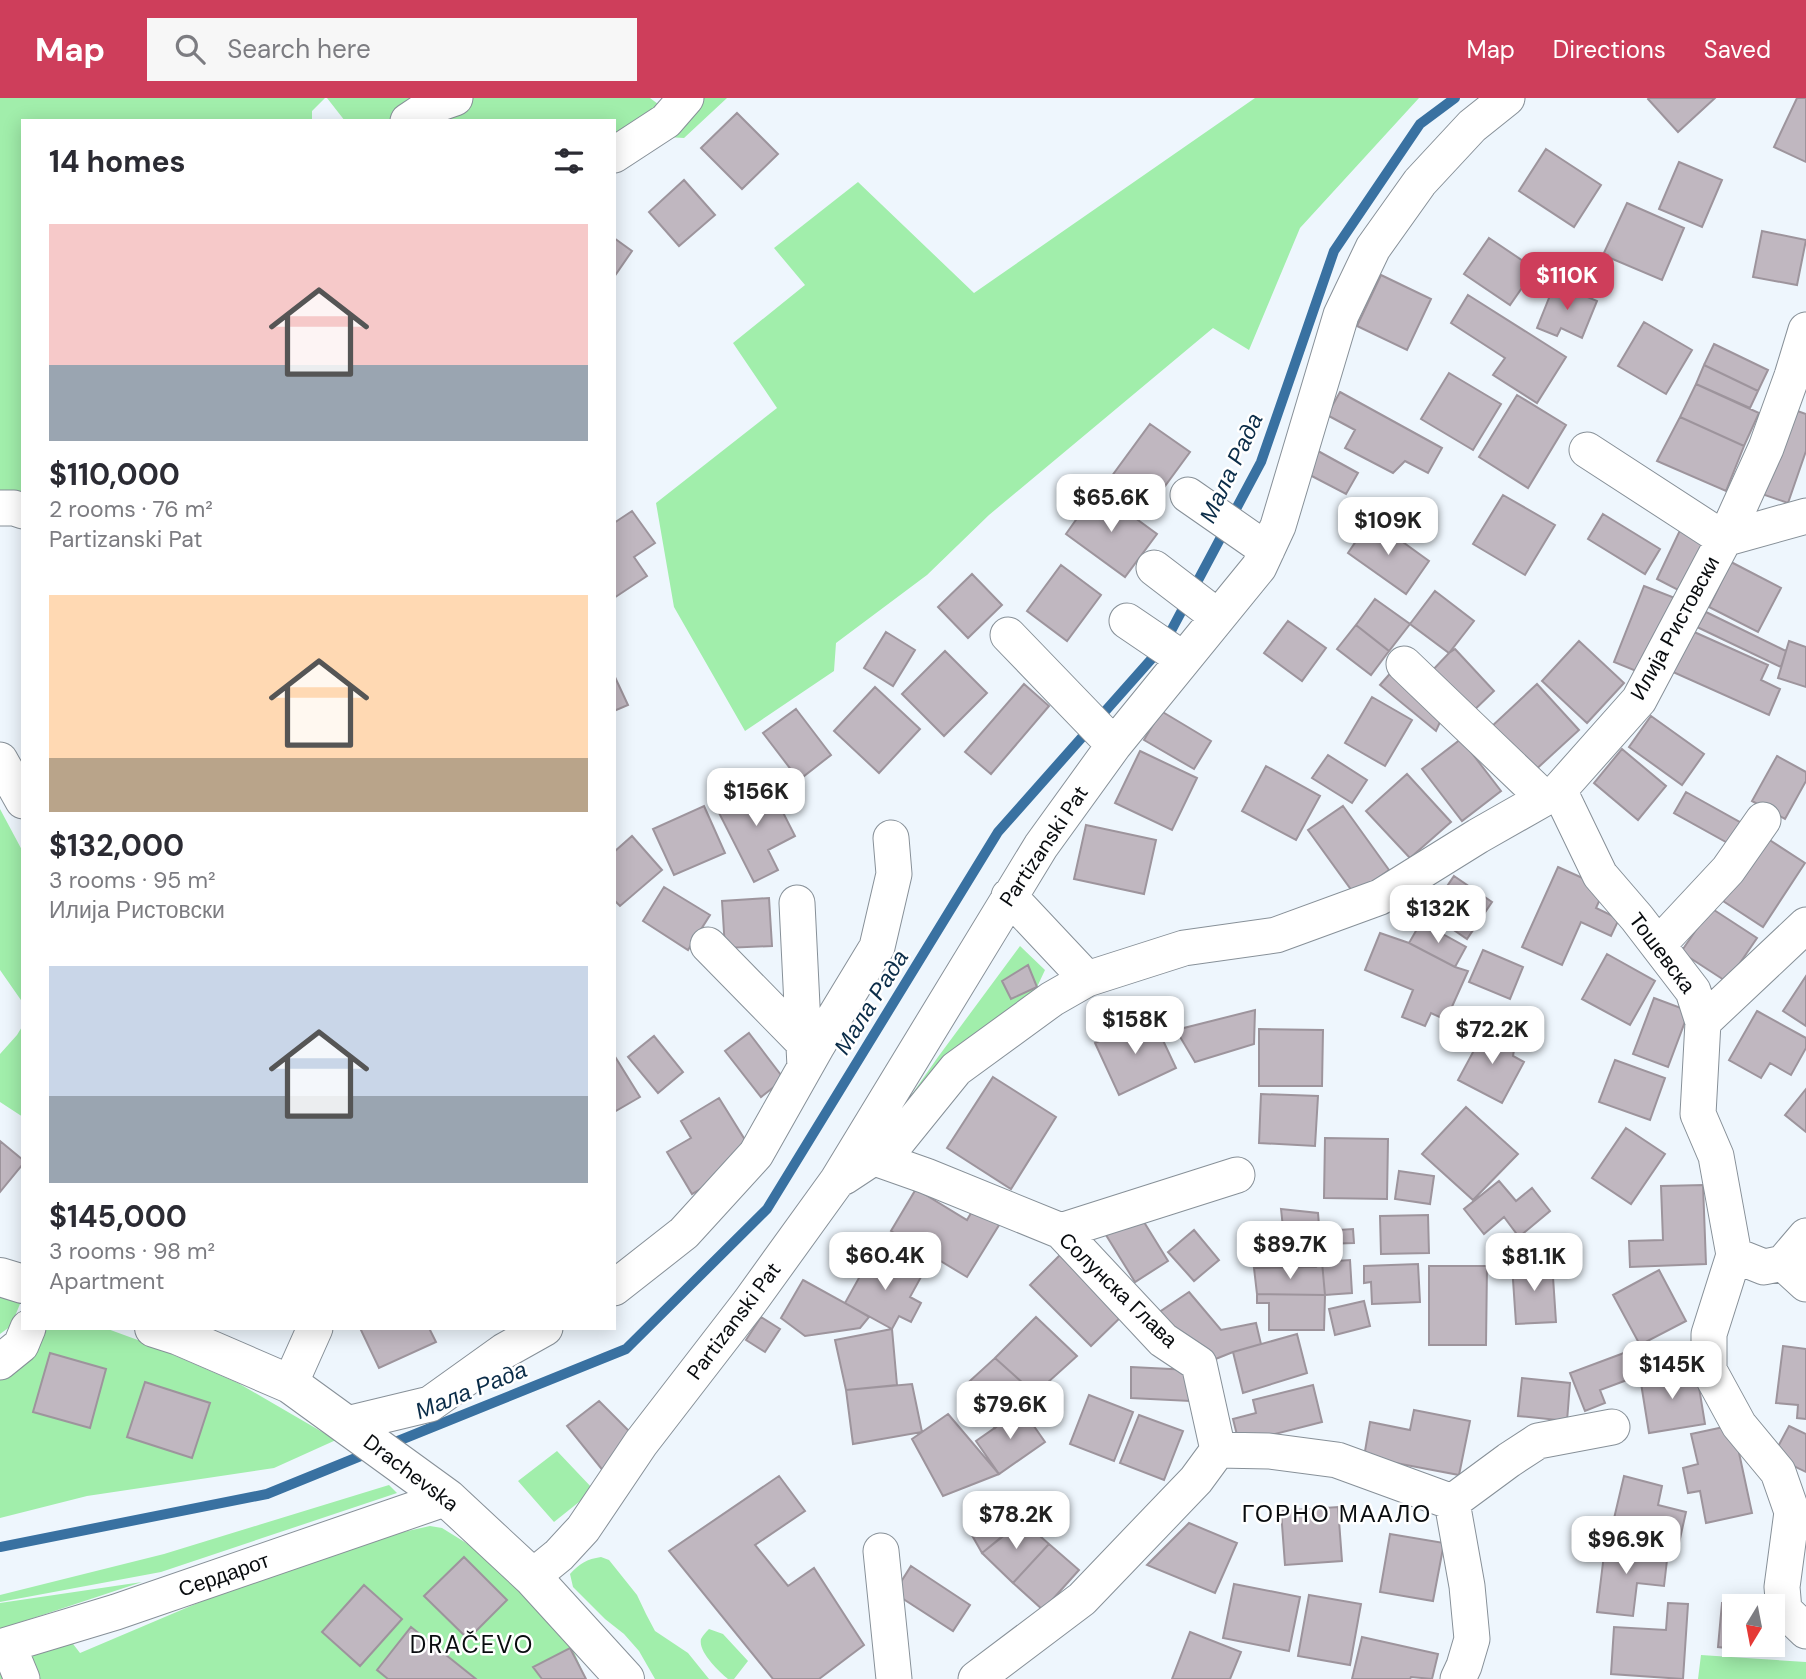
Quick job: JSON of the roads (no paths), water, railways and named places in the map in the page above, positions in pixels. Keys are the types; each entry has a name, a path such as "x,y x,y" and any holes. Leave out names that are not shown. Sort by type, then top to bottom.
{"main road":[{"path":"0,1277 21,1283"},
{"name":"Drachevska","path":"160,1330 290,1384 447,1498 532,1577 625,1679"}],"street":[{"path":"411,119 429,107 454,98"},
{"path":"616,154 666,121 686,98"},
{"name":"Partizanski Pat","path":"532,1577 559,1555 583,1529 641,1443 749,1303 836,1181 1041,846 1100,731 1188,594 1259,567 1241,532 1282,513 1341,315 1373,248 1420,182 1472,126 1507,98"},
{"name":"Илија Ристовски","path":"836,1181 897,1142 956,1069 1052,999 1087,979 1184,948 1276,935 1380,897 1552,794 1639,700 1724,539 1766,448 1806,330"},
{"path":"1587,450 1724,539 1806,516"},
{"path":"1188,495 1241,532"},
{"path":"0,508 21,510"},
{"path":"1008,635 1100,731"},
{"path":"1404,664 1552,794"},
{"path":"0,760 21,797"},
{"name":"Тошевска","path":"1552,794 1600,875 1693,991 1703,1022 1698,1114 1716,1156 1734,1255 1709,1334 1709,1370 1740,1426 1778,1472 1792,1512 1782,1587 1784,1611 1806,1631"},
{"path":"1658,945 1728,870 1763,820"},
{"path":"616,1286 684,1233 756,1154 804,1055 877,947 894,874 891,838"},
{"path":"1009,897 1087,979"},
{"path":"797,903 804,1055"},
{"path":"1703,1022 1806,925"},
{"path":"708,945 804,1055"},
{"name":"Солунска Глава","path":"875,1158 1062,1231 1163,1340 1199,1364 1218,1450"},
{"path":"1062,1231 1237,1175"},
{"path":"1734,1255 1794,1274 1806,1236"},
{"path":"0,1362 21,1345 27,1330"},
{"path":"290,1384 313,1330"},
{"path":"346,1424 430,1404 503,1351 541,1330"},
{"path":"1452,1502 1538,1441 1612,1427"},
{"path":"976,1679 1082,1599 1196,1480 1218,1450 1269,1451 1337,1460 1452,1502"},
{"name":"Сердарот","path":"4,1646 116,1612 447,1498"},
{"path":"1452,1502 1467,1586 1472,1639 1458,1679"},
{"path":"881,1551 894,1679"},
{"path":"4,1646 22,1679"}],"waterway":[{"name":"Мала Рада","path":"388,1445 626,1349 767,1209 998,832 1163,646 1261,462 1334,251 1420,124 1455,98"},
{"name":"Мала Рада","path":"0,1547 267,1494 368,1453"}],"district":[{"name":"ГОРНО МААЛО","path":"1337,1514"},
{"name":"DRAČEVO","path":"472,1645"}]}
